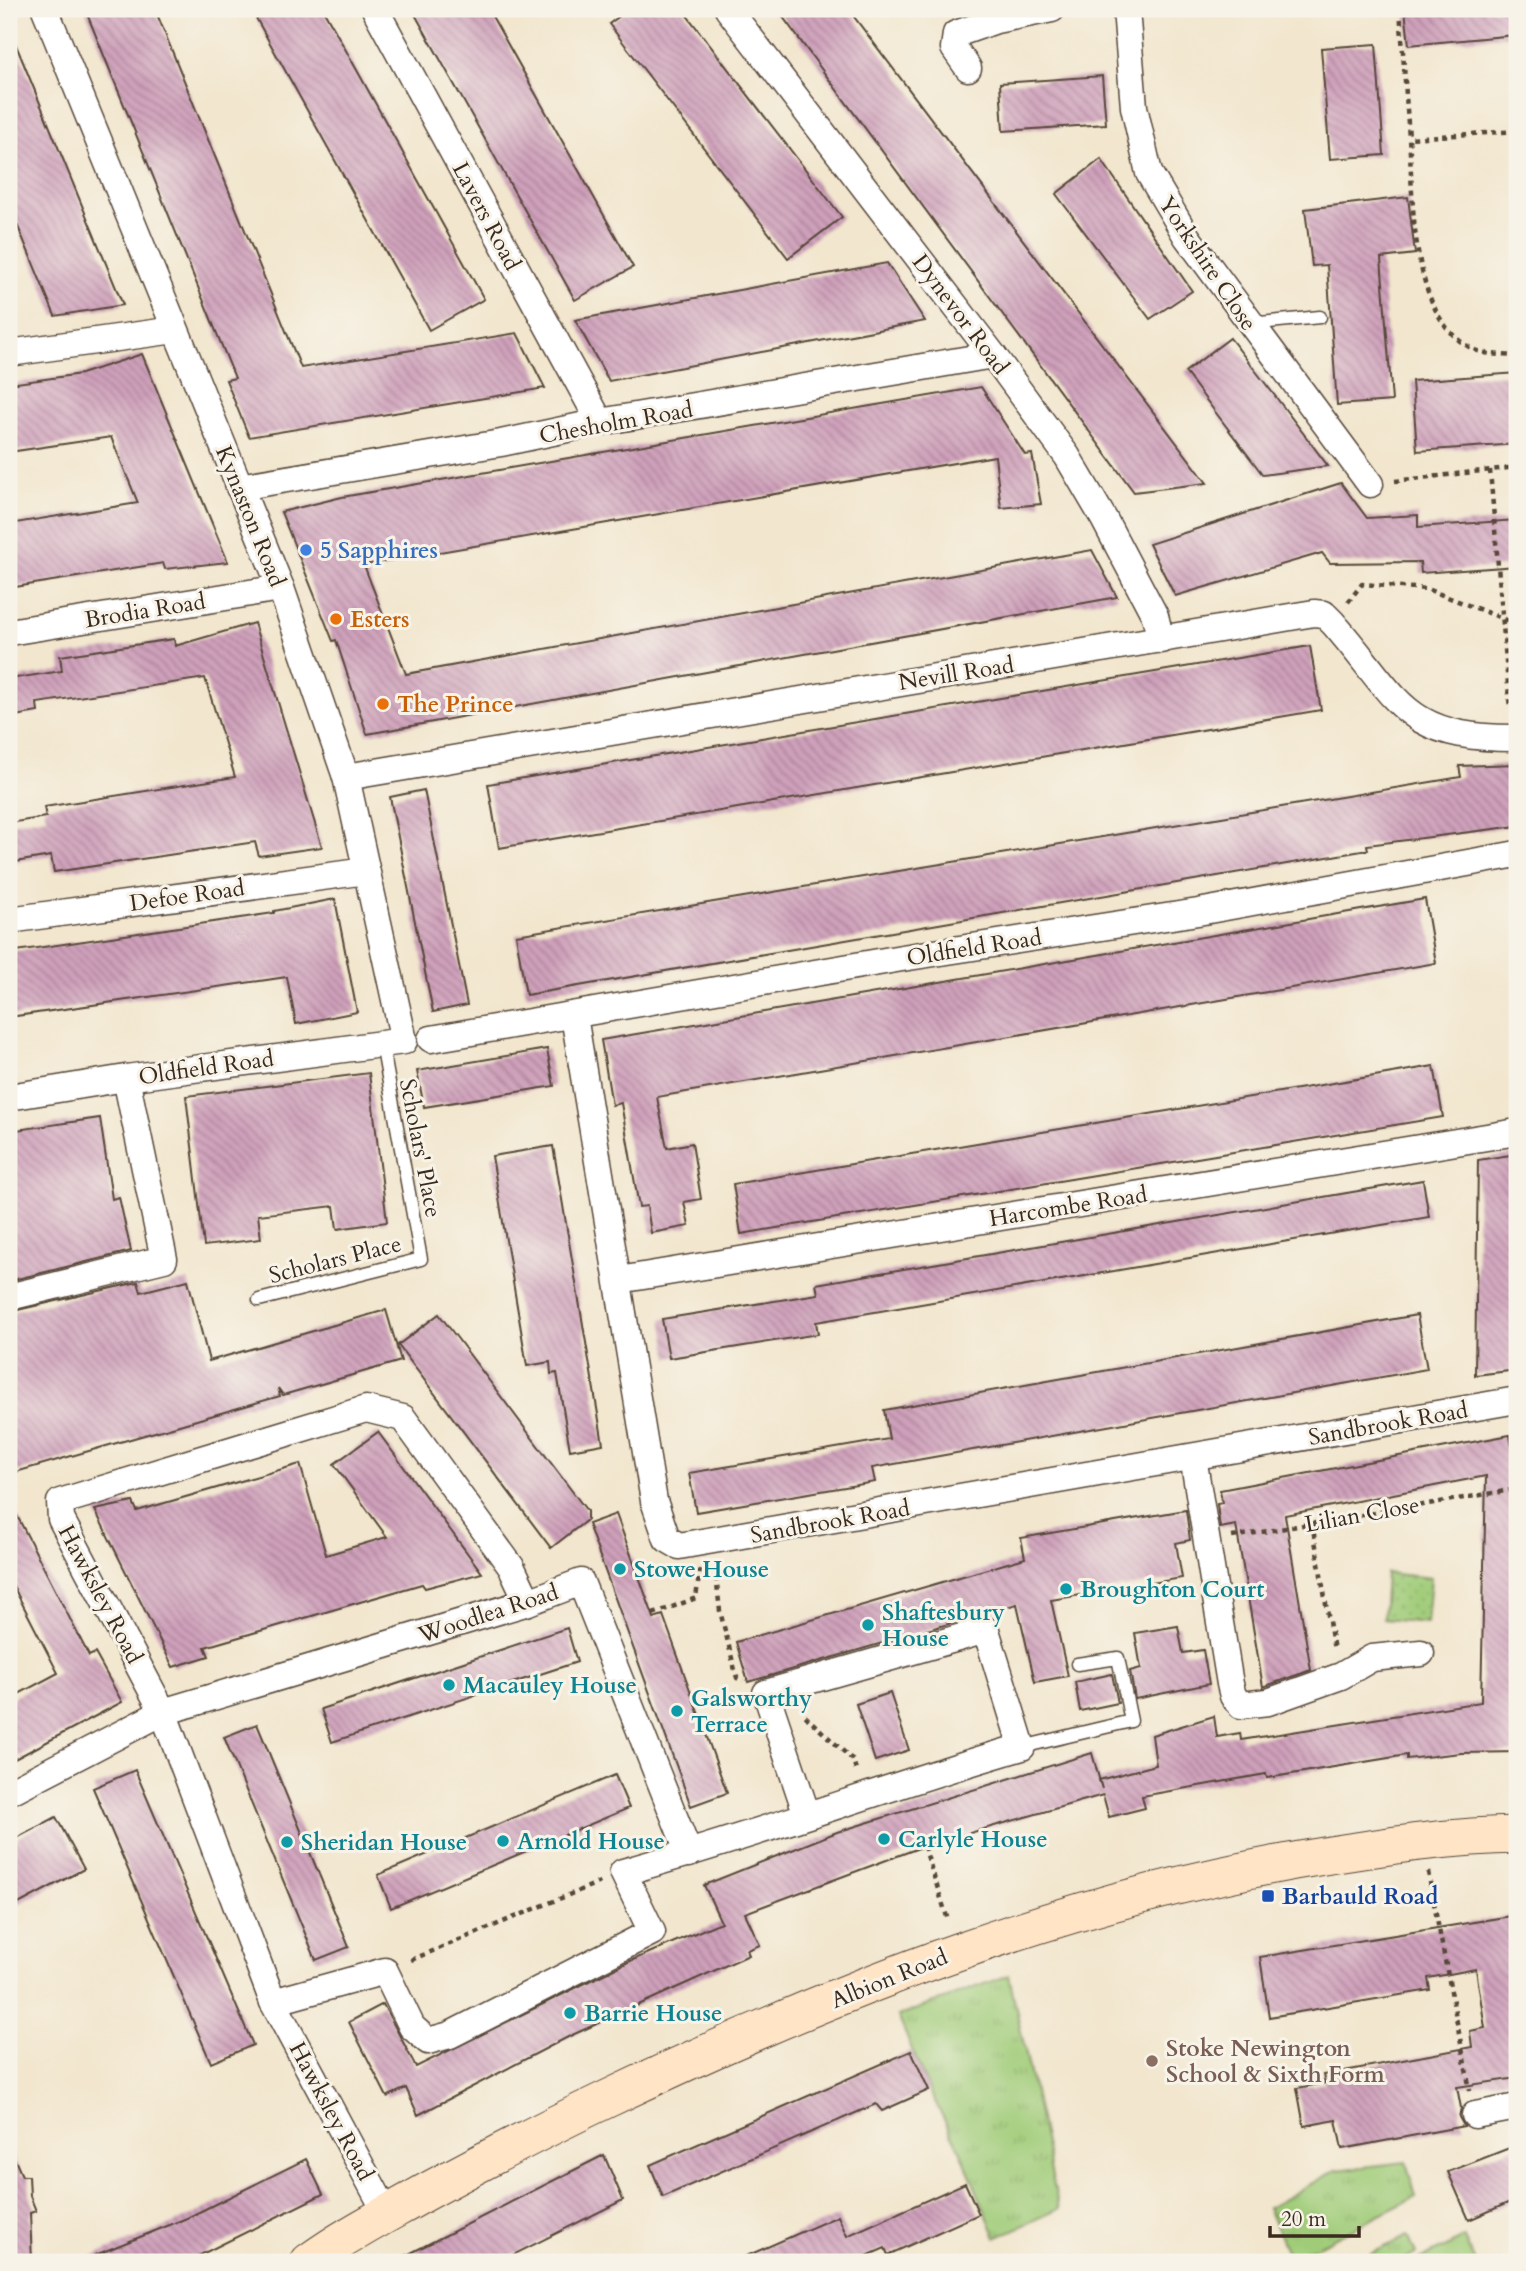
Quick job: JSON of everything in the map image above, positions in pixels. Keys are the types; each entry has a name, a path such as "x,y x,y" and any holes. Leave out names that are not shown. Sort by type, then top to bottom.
{"main road":[{"name":"Albion Road","path":"309,2262 344,2237 517,2142 695,2057 958,1950 1086,1908 1258,1866 1422,1840 1517,1835"}],"street":[{"name":"Kynaston Road","path":"45,9 281,588 313,674 346,777 366,871 393,1043"},
{"name":"Lavers Road","path":"375,9 600,422"},
{"name":"Dynevor Road","path":"728,9 1067,456 1155,616 1161,640"},
{"path":"968,68 954,48 956,34 996,20 1052,9"},
{"name":"Yorkshire Close","path":"1126,9 1134,107 1149,173 1187,237 1370,484"},
{"path":"9,353 175,330"},
{"name":"Chesholm Road","path":"239,486 501,443 600,422 993,355"},
{"name":"Brodia Road","path":"9,632 281,588"},
{"name":"Nevill Road","path":"346,777 1314,613 1324,614 1333,623"},
{"path":"1333,623 1389,695 1408,713 1433,727 1463,736 1515,738"},
{"name":"Oldfield Road","path":"431,1038 574,1016 902,958 1198,912 1517,854"},
{"name":"Defoe Road","path":"9,920 366,871"},
{"name":"Sandbrook Road","path":"574,1016 654,1501 667,1539 679,1546 1517,1400"},
{"name":"Oldfield Road","path":"9,1097 126,1078 393,1043"},
{"path":"9,1297 164,1259 126,1078"},
{"name":"Harcombe Road","path":"619,1280 1517,1132"},
{"name":"Hawksley Road","path":"387,2214 273,2003 163,1712 61,1519 60,1502 366,1409 403,1418 512,1568 528,1602"},
{"path":"1193,1457 1230,1684 1233,1696 1241,1705 1268,1702 1338,1676 1372,1658 1422,1653"},
{"name":"Woodlea Road","path":"9,1792 163,1712 528,1602 581,1582 689,1854"},
{"path":"273,2003 385,1971 412,2027 428,2041 450,2035 652,1932 623,1872 689,1854 1022,1746 986,1630 766,1693 807,1815"},
{"path":"1475,2115 1517,2107"}],"lane":[{"path":"1250,324 1320,317"},
{"name":"Scholars' Place","path":"393,1043 421,1259"},
{"name":"Scholars Place","path":"259,1300 421,1259"},
{"path":"1022,1746 1131,1721 1118,1658 1077,1664"}],"path":[{"path":"1400,9 1418,261 1424,286 1439,318 1474,350 1517,356"},
{"path":"1409,138 1517,131"},
{"path":"1370,484 1517,467"},
{"path":"1490,470 1515,738"},
{"path":"1333,623 1362,584 1427,589 1517,624"},
{"name":"Lilian Close","path":"1206,1541 1517,1489"},
{"path":"1312,1523 1338,1676"},
{"path":"713,1541 720,1611 737,1678 793,1705 853,1760 864,1796"},
{"path":"653,1614 696,1598 697,1591"},
{"path":"1422,1840 1475,2115"},
{"path":"925,1846 958,1950"},
{"path":"385,1971 623,1872"}],"green space":[{"path":"1386,1573 1431,1578 1427,1623 1383,1619"},
{"path":"1009,1975 1059,2209 996,2238 961,2152 929,2090 898,2016"},
{"path":"1406,2162 1416,2197 1290,2260 1268,2208 1336,2170"},
{"path":"1408,2236 1416,2254 1398,2262 1353,2262"},
{"path":"1464,2238 1476,2262 1415,2262"}],"building":[{"path":"85,9 155,9 301,368 517,333 545,388 249,437 226,380 235,378"},
{"path":"251,9 323,9 484,299 429,330"},
{"path":"412,9 488,9 633,267 575,300"},
{"path":"629,9 682,9 842,217 788,258 609,24"},
{"path":"777,9 848,9 1207,483 1134,492"},
{"path":"1405,9 1512,9 1515,35 1409,45"},
{"path":"9,28 123,305 55,316 9,205"},
{"path":"1376,44 1384,155 1330,159 1321,48"},
{"path":"1102,76 1106,124 1003,131 1000,83"},
{"path":"1101,159 1192,291 1150,319 1056,194"},
{"path":"1408,197 1415,254 1381,258 1392,401 1337,405 1327,265 1312,266 1305,209"},
{"path":"887,263 925,321 609,381 575,320"},
{"path":"1230,338 1328,466 1263,475 1185,372"},
{"path":"142,354 228,562 165,569 163,563 9,588 9,524 138,503 111,437 9,452 9,384 81,374"},
{"path":"1517,373 1517,444 1417,451 1412,381"},
{"path":"981,387 1025,455 1032,454 1041,504 1001,508 995,456 364,565 406,674 1092,550 1117,597 367,734 336,640 333,641 281,512 342,497"},
{"path":"1341,483 1367,518 1418,515 1418,527 1517,520 1517,566 1421,573 1420,562 1330,563 1322,553 1175,596 1149,544"},
{"path":"254,623 322,847 259,856 255,842 54,872 51,856 9,863 9,823 46,817 44,807 235,777 205,678 37,703 38,712 9,717 9,679 62,671 60,656 174,639 175,646"},
{"path":"1310,646 1321,710 499,848 488,784"},
{"path":"1517,764 1517,826 1367,845 1368,850 526,995 516,935 1461,777 1459,766"},
{"path":"424,790 467,1005 433,1012 390,797"},
{"path":"335,899 357,1012 296,1024 287,977 9,1017 9,981 12,981 9,952 274,913"},
{"path":"1425,899 1436,963 657,1097 667,1148 692,1143 701,1199 684,1202 689,1226 651,1233 647,1206 639,1207 621,1103 612,1105 601,1040"},
{"path":"547,1049 554,1086 424,1107 417,1071"},
{"path":"1434,1066 1443,1117 741,1234 733,1184"},
{"path":"369,1073 387,1222 337,1229 334,1206 258,1215 261,1239 204,1246 186,1096"},
{"path":"100,1118 112,1199 119,1197 131,1251 9,1281 9,1131"},
{"path":"553,1146 603,1444 570,1450 557,1373 551,1374 550,1362 527,1366 492,1156"},
{"path":"1517,1154 1517,1370 1475,1375 1478,1160"},
{"path":"1423,1180 1429,1217 816,1322 818,1334 669,1358 662,1319 818,1294 816,1284"},
{"path":"188,1280 209,1361 386,1310 401,1361 283,1395 278,1388 280,1396 9,1474 9,1312 138,1282 141,1292"},
{"path":"439,1314 587,1511 587,1520 551,1548 398,1345"},
{"path":"1417,1315 1427,1369 872,1468 875,1482 696,1512 689,1473 889,1439 884,1410"},
{"path":"378,1432 482,1573 425,1588 422,1584 205,1647 209,1656 173,1667 95,1510 133,1502 137,1511 300,1464 326,1555 387,1537 334,1464"},
{"path":"1510,1435 1517,1475 1517,1752 1461,1753 1407,1759 1407,1755 1267,1778 1266,1774 1142,1796 1145,1808 1109,1817 1103,1795 924,1846 745,1913 760,1945 747,1950 749,1955 570,2036 418,2115 406,2088 387,2097 349,2022 383,2004 416,2067 628,1962 721,1922 704,1885 837,1832 1092,1753 1099,1780 1156,1765 1152,1735 1214,1716 1217,1737 1240,1733 1241,1740 1481,1702 1486,1476 1285,1515 1311,1670 1263,1687 1236,1525 1220,1528 1217,1504 1222,1503 1220,1490"},
{"path":"9,1500 89,1656 95,1653 122,1702 9,1762 9,1699 58,1673 9,1578"},
{"path":"1186,1510 1190,1540 1176,1543 1182,1578 1051,1600 1068,1676 1035,1682 1017,1604 748,1682 736,1642 1025,1558 1021,1538"},
{"name":"Galsworthy Terrace","path":"616,1514 654,1618 663,1615 727,1793 691,1806 588,1524"},
{"path":"1178,1626 1183,1653 1203,1650 1209,1684 1135,1699 1130,1671 1141,1668 1135,1633"},
{"name":"Macauley House","path":"567,1628 577,1662 332,1742 321,1709"},
{"path":"1112,1674 1118,1703 1080,1711 1075,1682"},
{"path":"890,1693 909,1750 875,1761 856,1704"},
{"name":"Sheridan House","path":"257,1724 349,1947 316,1960 224,1737"},
{"path":"135,1770 253,2045 211,2063 93,1788"},
{"name":"Arnold House","path":"615,1775 629,1808 391,1908 378,1875"},
{"path":"56,1817 84,1869 9,1909 9,1842"},
{"path":"1517,1915 1517,2078 1457,2087 1461,2108 1459,2117 1464,2126 1342,2149 1336,2120 1304,2126 1297,2088 1325,2083 1323,2075 1472,2047 1470,2031 1485,2028 1476,1969 1428,1978 1430,1990 1269,2017 1260,1957"},
{"path":"911,2051 929,2090 882,2111 876,2104 663,2197 650,2165"},
{"path":"1517,2145 1517,2199 1469,2220 1448,2172"},
{"path":"9,2146 22,2176 29,2176 30,2196 36,2211 30,2213 32,2262 9,2262"},
{"path":"604,2155 623,2200 499,2262 393,2262"},
{"path":"306,2159 323,2194 186,2262 78,2262 187,2218"},
{"path":"965,2183 979,2214 888,2255 885,2248 853,2262 733,2262 838,2216 847,2236"}],"place":[{"name":"5 Sapphires","path":"306,550"},
{"name":"Esters","path":"336,619"},
{"name":"The Prince","path":"383,704"},
{"name":"Stowe House","path":"620,1569"},
{"name":"Broughton Court","path":"1066,1589"},
{"name":"Shaftesbury House","path":"868,1625"},
{"name":"Macauley House","path":"449,1685"},
{"name":"Galsworthy Terrace","path":"677,1711"},
{"name":"Carlyle House","path":"884,1839"},
{"name":"Arnold House","path":"503,1841"},
{"name":"Sheridan House","path":"287,1842"},
{"name":"Barbauld Road","path":"1268,1896"},
{"name":"Barrie House","path":"570,2013"},
{"name":"Stoke Newington School & Sixth Form","path":"1152,2061"}]}
